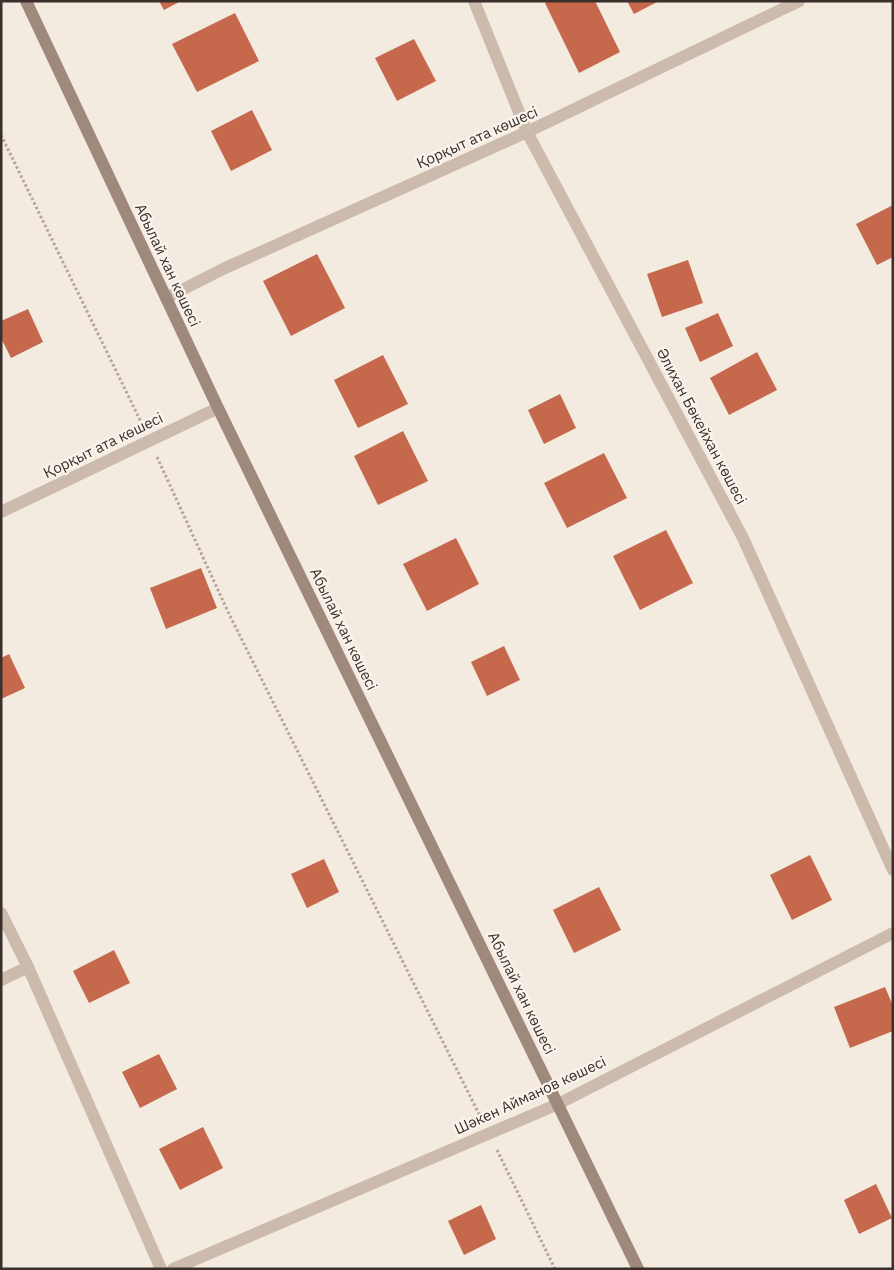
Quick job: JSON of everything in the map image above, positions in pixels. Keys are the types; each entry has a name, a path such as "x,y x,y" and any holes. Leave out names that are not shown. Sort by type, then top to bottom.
{"street":[{"name":"Абылай хан көшесі","path":"26,1 218,408 638,1269"},
{"name":"Әлихан Бөкейхан көшесі","path":"474,1 527,132 743,538 893,870"},
{"name":"Қорқыт ата көшесі","path":"166,298 223,269 527,132 799,1"},
{"name":"Қорқыт ата көшесі","path":"1,512 218,408"},
{"path":"1,914 28,967 160,1269"},
{"name":"Шәкен Айманов көшесі","path":"173,1269 558,1104 893,933"},
{"path":"1,980 28,967"}],"path":[{"path":"1,135 150,440 229,614 555,1269"}],"building":[{"path":"159,1 181,1 164,10"},
{"path":"549,1 595,1 620,52 579,73 545,3"},
{"path":"627,1 659,1 634,14"},
{"path":"235,13 259,61 197,92 172,44"},
{"path":"414,39 436,81 397,101 375,58"},
{"path":"252,110 272,150 231,171 211,131"},
{"path":"893,205 893,257 877,265 856,224"},
{"path":"317,254 345,308 291,336 263,281"},
{"path":"688,260 703,303 662,317 647,274"},
{"path":"28,309 43,342 11,358 1,338 1,321"},
{"path":"718,313 733,346 700,362 685,328"},
{"path":"757,352 777,390 729,415 710,378"},
{"path":"383,355 408,404 358,428 334,380"},
{"path":"560,394 576,428 544,444 528,410"},
{"path":"403,431 428,481 378,505 354,456"},
{"path":"604,453 627,498 567,528 544,483"},
{"path":"666,530 693,583 640,610 613,556"},
{"path":"456,538 479,584 427,611 403,564"},
{"path":"201,568 217,608 166,629 150,588"},
{"path":"504,646 520,680 487,696 471,662"},
{"path":"9,654 25,688 1,699 1,658"},
{"path":"810,855 832,900 792,920 770,875"},
{"path":"324,859 339,892 307,908 291,874"},
{"path":"599,887 621,930 574,953 553,910"},
{"path":"114,950 130,983 89,1003 73,971"},
{"path":"885,987 893,1006 893,1031 850,1048 834,1007"},
{"path":"159,1054 177,1089 140,1108 122,1072"},
{"path":"203,1127 223,1168 180,1190 159,1149"},
{"path":"876,1184 892,1218 859,1234 844,1200"},
{"path":"481,1205 496,1239 464,1255 448,1221"}]}
